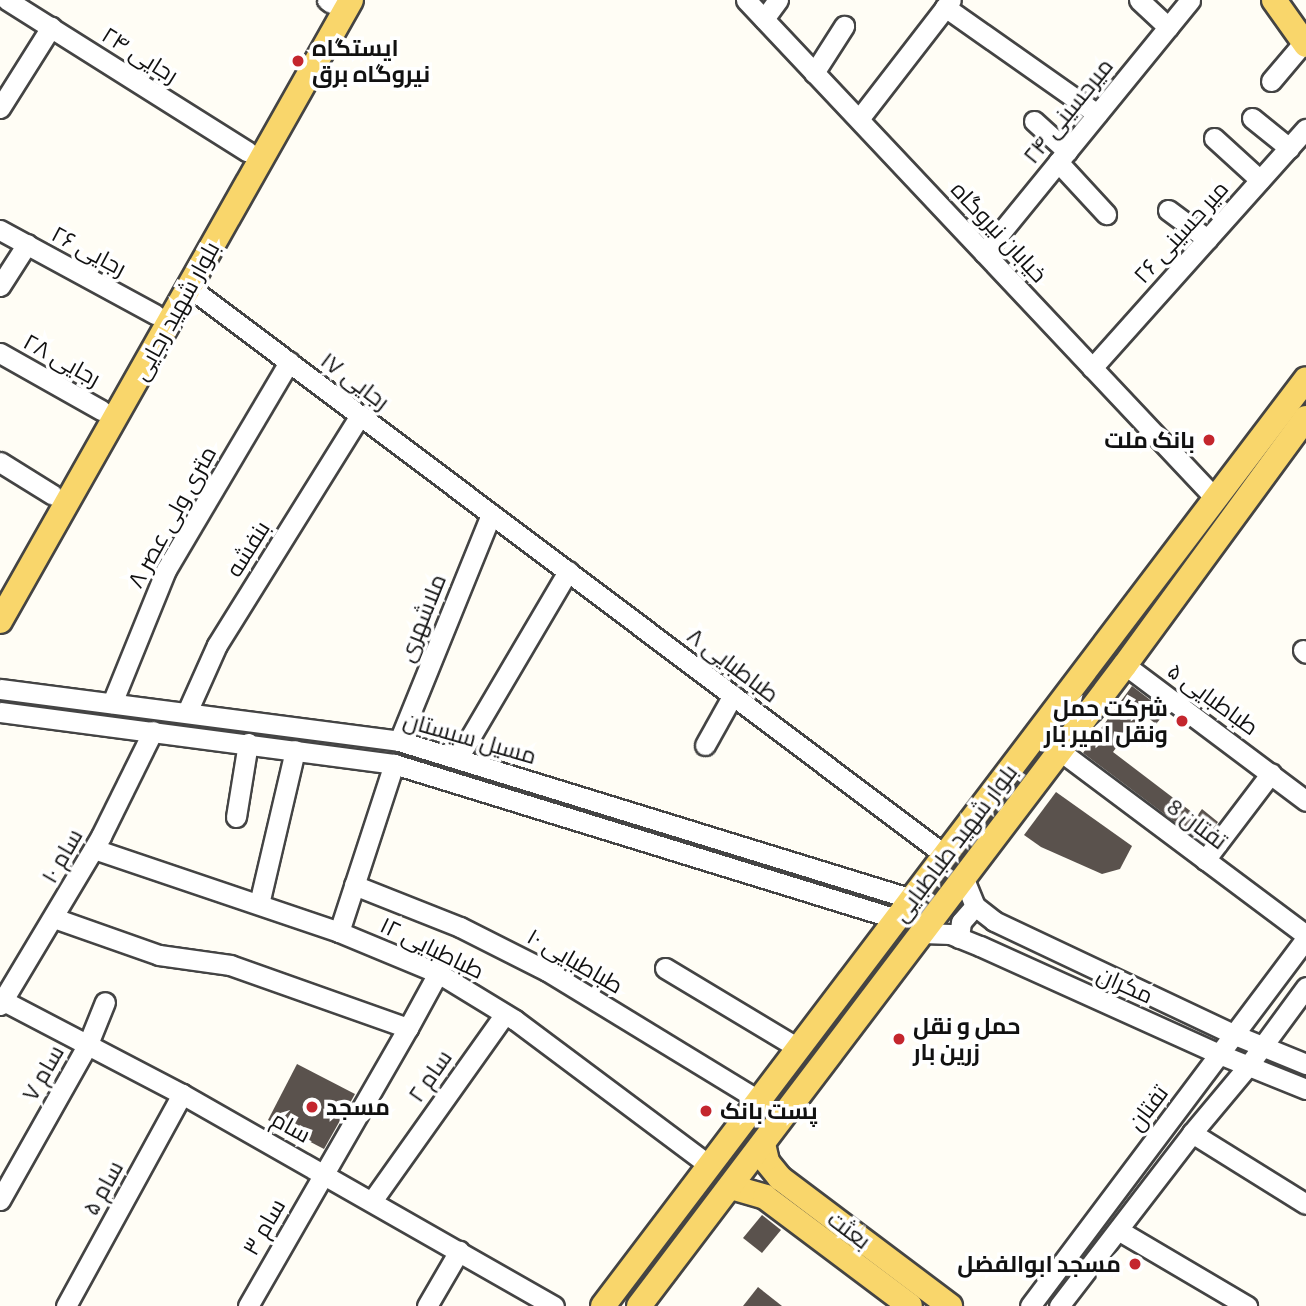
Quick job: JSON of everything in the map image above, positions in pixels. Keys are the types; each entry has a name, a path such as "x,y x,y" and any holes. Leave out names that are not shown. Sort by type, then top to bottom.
{"main road":[{"path":"1274,0 1305,44"},
{"name":"بلوار شهید رجایی","path":"0,621 189,287 254,155 335,1"},
{"name":"بلوار شهید رجایی","path":"0,588 155,314 254,155"},
{"name":"بلوار شهید طباطبایی","path":"603,1306 1306,379"},
{"name":"بلوار شهید طباطبایی","path":"639,1306 1125,665 1306,418"},
{"path":"800,1049 824,1064"},
{"name":"بعثت","path":"763,1144 772,1187 910,1306"},
{"name":"بعثت","path":"731,1187 772,1187 950,1306"}],"street":[{"name":"خیابان نیروگاه","path":"746,0 1215,498"},
{"path":"764,19 778,0"},
{"path":"1139,0 1168,27"},
{"name":"میرحسینی ۲۴","path":"984,253 1190,0"},
{"name":"رجایی ۲۴","path":"3,1 51,27 254,155"},
{"path":"859,119 948,4 1097,114"},
{"path":"814,73 844,26"},
{"path":"0,108 51,27"},
{"path":"1271,81 1305,44"},
{"path":"1252,118 1289,148"},
{"path":"1034,121 1106,214"},
{"name":"میر حسینی ۲۶","path":"1092,368 1306,129"},
{"path":"1214,138 1260,180"},
{"path":"1168,210 1207,239"},
{"name":"رجایی ۲۶","path":"0,230 155,314"},
{"path":"0,286 27,244"},
{"name":"رجایی ۱۷","path":"189,287 491,513"},
{"name":"رجایی ۲۸","path":"0,353 101,410"},
{"name":"۸ متری ولی عصر","path":"112,703 166,570 289,362"},
{"name":"بنفشه","path":"187,712 217,645 360,415"},
{"path":"0,462 53,495"},
{"name":"طباطبایی ۸","path":"491,513 946,855"},
{"name":"ملاشهری","path":"399,741 491,513"},
{"path":"458,758 568,571"},
{"name":"طباطبایی ۵","path":"1125,665 1306,801"},
{"name":"مسیل سیستان","path":"0,689 399,741 912,899"},
{"path":"705,746 733,695"},
{"name":"مسیل سیستان","path":"0,712 394,764 897,919"},
{"name":"سام ۱۰","path":"1,1001 94,849 153,731"},
{"path":"236,817 248,743"},
{"path":"259,904 295,750"},
{"name":"تفتان 8","path":"1060,751 1306,937"},
{"path":"339,932 394,764"},
{"path":"1205,860 1271,773"},
{"name":"طباطبایی ۱۲","path":"94,849 339,932 438,973 505,1014 710,1166"},
{"path":"959,938 961,922 975,906 964,879"},
{"name":"طباطبایی ۱۰","path":"354,885 460,926 547,971 760,1101"},
{"name":"مکران","path":"975,906 994,921 1235,1035 1306,1064"},
{"path":"54,918 159,956 230,965 408,1028"},
{"name":"مکران","path":"923,933 959,938 1219,1054 1306,1089"},
{"name":"تفتان","path":"1030,1306 1306,937"},
{"path":"665,968 800,1049"},
{"name":"سام ۳","path":"248,1306 438,973"},
{"path":"1059,1306 1192,1133 1248,1066 1306,987"},
{"name":"سام","path":"1,1001 182,1094 554,1306"},
{"name":"سام ۷","path":"0,1200 88,1044 105,1002"},
{"name":"سام ۲","path":"372,1201 505,1014"},
{"name":"سام ۵","path":"66,1306 182,1094"},
{"path":"1192,1133 1306,1204"},
{"path":"1118,1230 1247,1306"},
{"path":"427,1306 459,1251"}],"building":[{"path":"1132,686 1166,712 1156,724 1142,713 1113,752 1197,816 1202,809 1218,822 1203,843 1083,753"},
{"path":"1056,792 1132,846 1120,869 1102,874 1041,847 1024,835"},
{"name":"مسجد","path":"297,1064 355,1094 324,1149 268,1120"},
{"path":"762,1215 781,1230 762,1253 743,1238"},
{"path":"758,1287 782,1306 743,1306"}],"waterway":[{"path":"47,709 284,735"},
{"path":"715,848 882,900"}],"place":[{"name":"ایستگاه نیروگاه برق","path":"298,61"},
{"name":"بانک ملت","path":"1209,440"},
{"name":"شرکت حمل ونقل امیر بار","path":"1182,721"},
{"name":"حمل و نقل زرین بار","path":"899,1039"},
{"name":"مسجد","path":"312,1107"},
{"name":"پست بانک","path":"706,1111"},
{"name":"مسجد ابوالفضل","path":"1135,1264"}]}
